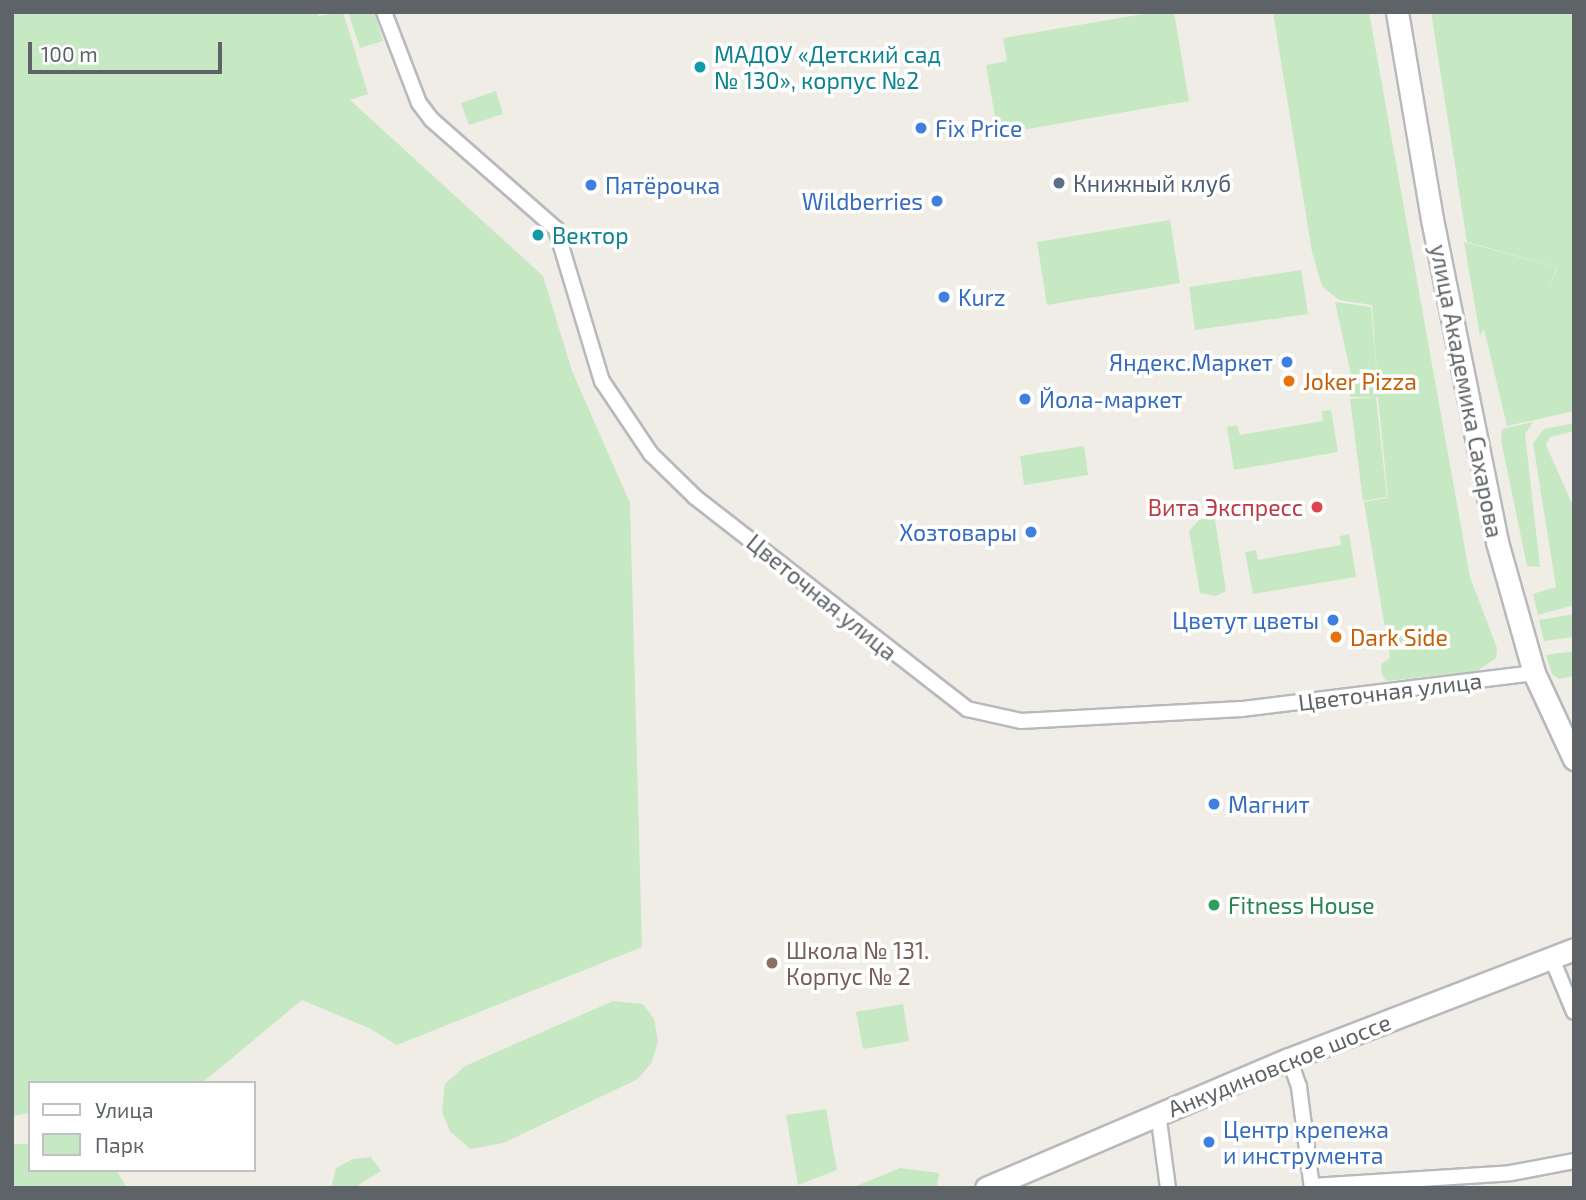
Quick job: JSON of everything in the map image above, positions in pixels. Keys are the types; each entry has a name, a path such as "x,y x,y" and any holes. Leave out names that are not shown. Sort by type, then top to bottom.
{"main road":[{"name":"улица Академика Сахарова","path":"1397,12 1432,219 1497,541 1534,673 1574,759"},
{"name":"Анкудиновское шоссе","path":"986,1186 1289,1059 1574,949"}],"street":[{"name":"Цветочная улица","path":"384,12 419,103 432,120 556,229 602,381 651,454 695,497 958,705 1021,721 1242,709 1534,673"},
{"path":"1552,959 1574,1012"},
{"path":"1289,1059 1299,1087 1312,1187 1511,1173 1574,1161"},
{"path":"1158,1113 1168,1188"}],"green space":[{"path":"12,12 318,12 318,16 343,12 368,94 350,100 543,276 572,371 630,503 642,947 397,1045 369,1028 302,1000 204,1081 28,1081 28,1113 12,1116"},
{"path":"348,12 374,12 383,41 360,48"},
{"path":"1155,12 1174,12 1189,101 998,134 986,65 1007,61 1003,38"},
{"path":"1273,12 1369,12 1470,577 1497,648 1496,658 1477,671 1386,681 1382,674 1381,664 1390,658 1364,502 1388,498 1378,397 1350,397 1350,388 1354,388 1335,302 1371,307 1378,389 1372,305 1339,300 1322,286 1312,252"},
{"path":"1431,12 1574,12 1574,411 1507,426 1484,329 1480,336 1464,242 1557,267 1545,294 1558,267 1467,242"},
{"path":"496,91 503,114 469,125 461,103"},
{"path":"1170,220 1180,283 1047,305 1037,242"},
{"path":"1301,270 1308,314 1195,330 1189,287"},
{"path":"1376,397 1387,497 1363,501 1350,399"},
{"path":"1331,410 1338,452 1234,470 1227,427 1237,425 1240,435 1323,421 1322,411"},
{"path":"1533,422 1525,434 1540,567 1527,566 1501,440 1502,429"},
{"path":"1574,423 1574,431 1550,437 1546,445 1574,508 1574,605 1538,615 1533,594 1556,587 1533,443 1544,429"},
{"path":"1084,446 1088,475 1024,485 1020,456"},
{"path":"1200,519 1215,519 1226,591 1216,596 1200,593 1189,531"},
{"path":"1349,534 1356,577 1253,594 1245,552 1256,550 1258,560 1341,545 1340,536"},
{"path":"1574,614 1574,637 1544,641 1539,620"},
{"path":"1574,651 1574,676 1559,679 1552,674 1546,655"},
{"path":"613,1001 643,1004 654,1019 658,1041 652,1062 638,1079 503,1143 470,1149 450,1131 442,1112 445,1084 465,1066"},
{"path":"903,1004 909,1041 863,1049 856,1012"},
{"path":"826,1109 837,1170 798,1185 786,1115"},
{"path":"12,1144 28,1144 28,1172 117,1172 127,1188 12,1188"},
{"path":"371,1157 381,1171 354,1188 331,1188 336,1168 353,1159"},
{"path":"900,1168 939,1173 937,1188 851,1188"}],"place":[{"name":"МАДОУ «Детский сад № 130», корпус №2","path":"700,67"},
{"name":"Fix Price","path":"921,128"},
{"name":"Книжный клуб","path":"1059,183"},
{"name":"Пятёрочка","path":"591,185"},
{"name":"Wildberries","path":"937,201"},
{"name":"Вектор","path":"538,235"},
{"name":"Kurz","path":"944,297"},
{"name":"Яндекс.Маркет","path":"1287,362"},
{"name":"Joker Pizza","path":"1289,381"},
{"name":"Йола-маркет","path":"1025,399"},
{"name":"Вита Экспресс","path":"1317,507"},
{"name":"Хозтовары","path":"1031,532"},
{"name":"Цветут цветы","path":"1333,620"},
{"name":"Dark Side","path":"1336,637"},
{"name":"Магнит","path":"1214,804"},
{"name":"Fitness House","path":"1214,905"},
{"name":"Школа № 131. Корпус № 2","path":"772,963"},
{"name":"Центр крепежа и инструмента","path":"1209,1142"}]}
